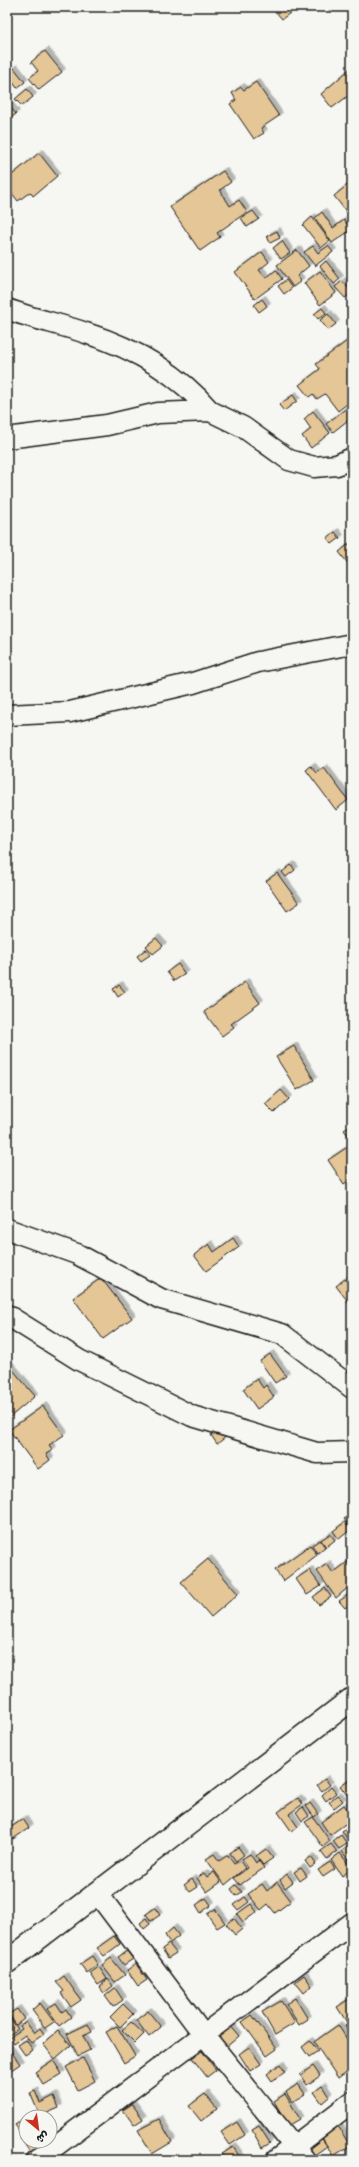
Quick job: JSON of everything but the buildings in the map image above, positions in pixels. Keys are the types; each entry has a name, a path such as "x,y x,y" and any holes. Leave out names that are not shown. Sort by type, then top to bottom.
{"street":[{"path":"7,309 28,317 86,333 153,362 194,392 210,411 242,427 289,460 314,467 337,465 352,458"},
{"path":"7,438 107,425 158,413 210,411"},
{"path":"7,715 70,712 193,683 258,662 352,644"},
{"path":"7,1229 77,1254 161,1299 282,1334 352,1388"},
{"path":"7,1315 78,1360 192,1416 317,1453 352,1452"},
{"path":"7,1962 352,1699"},
{"path":"98,1894 204,2035 300,2153"},
{"path":"36,2160 352,1923"},
{"path":"276,2160 300,2153 352,2102"}]}
